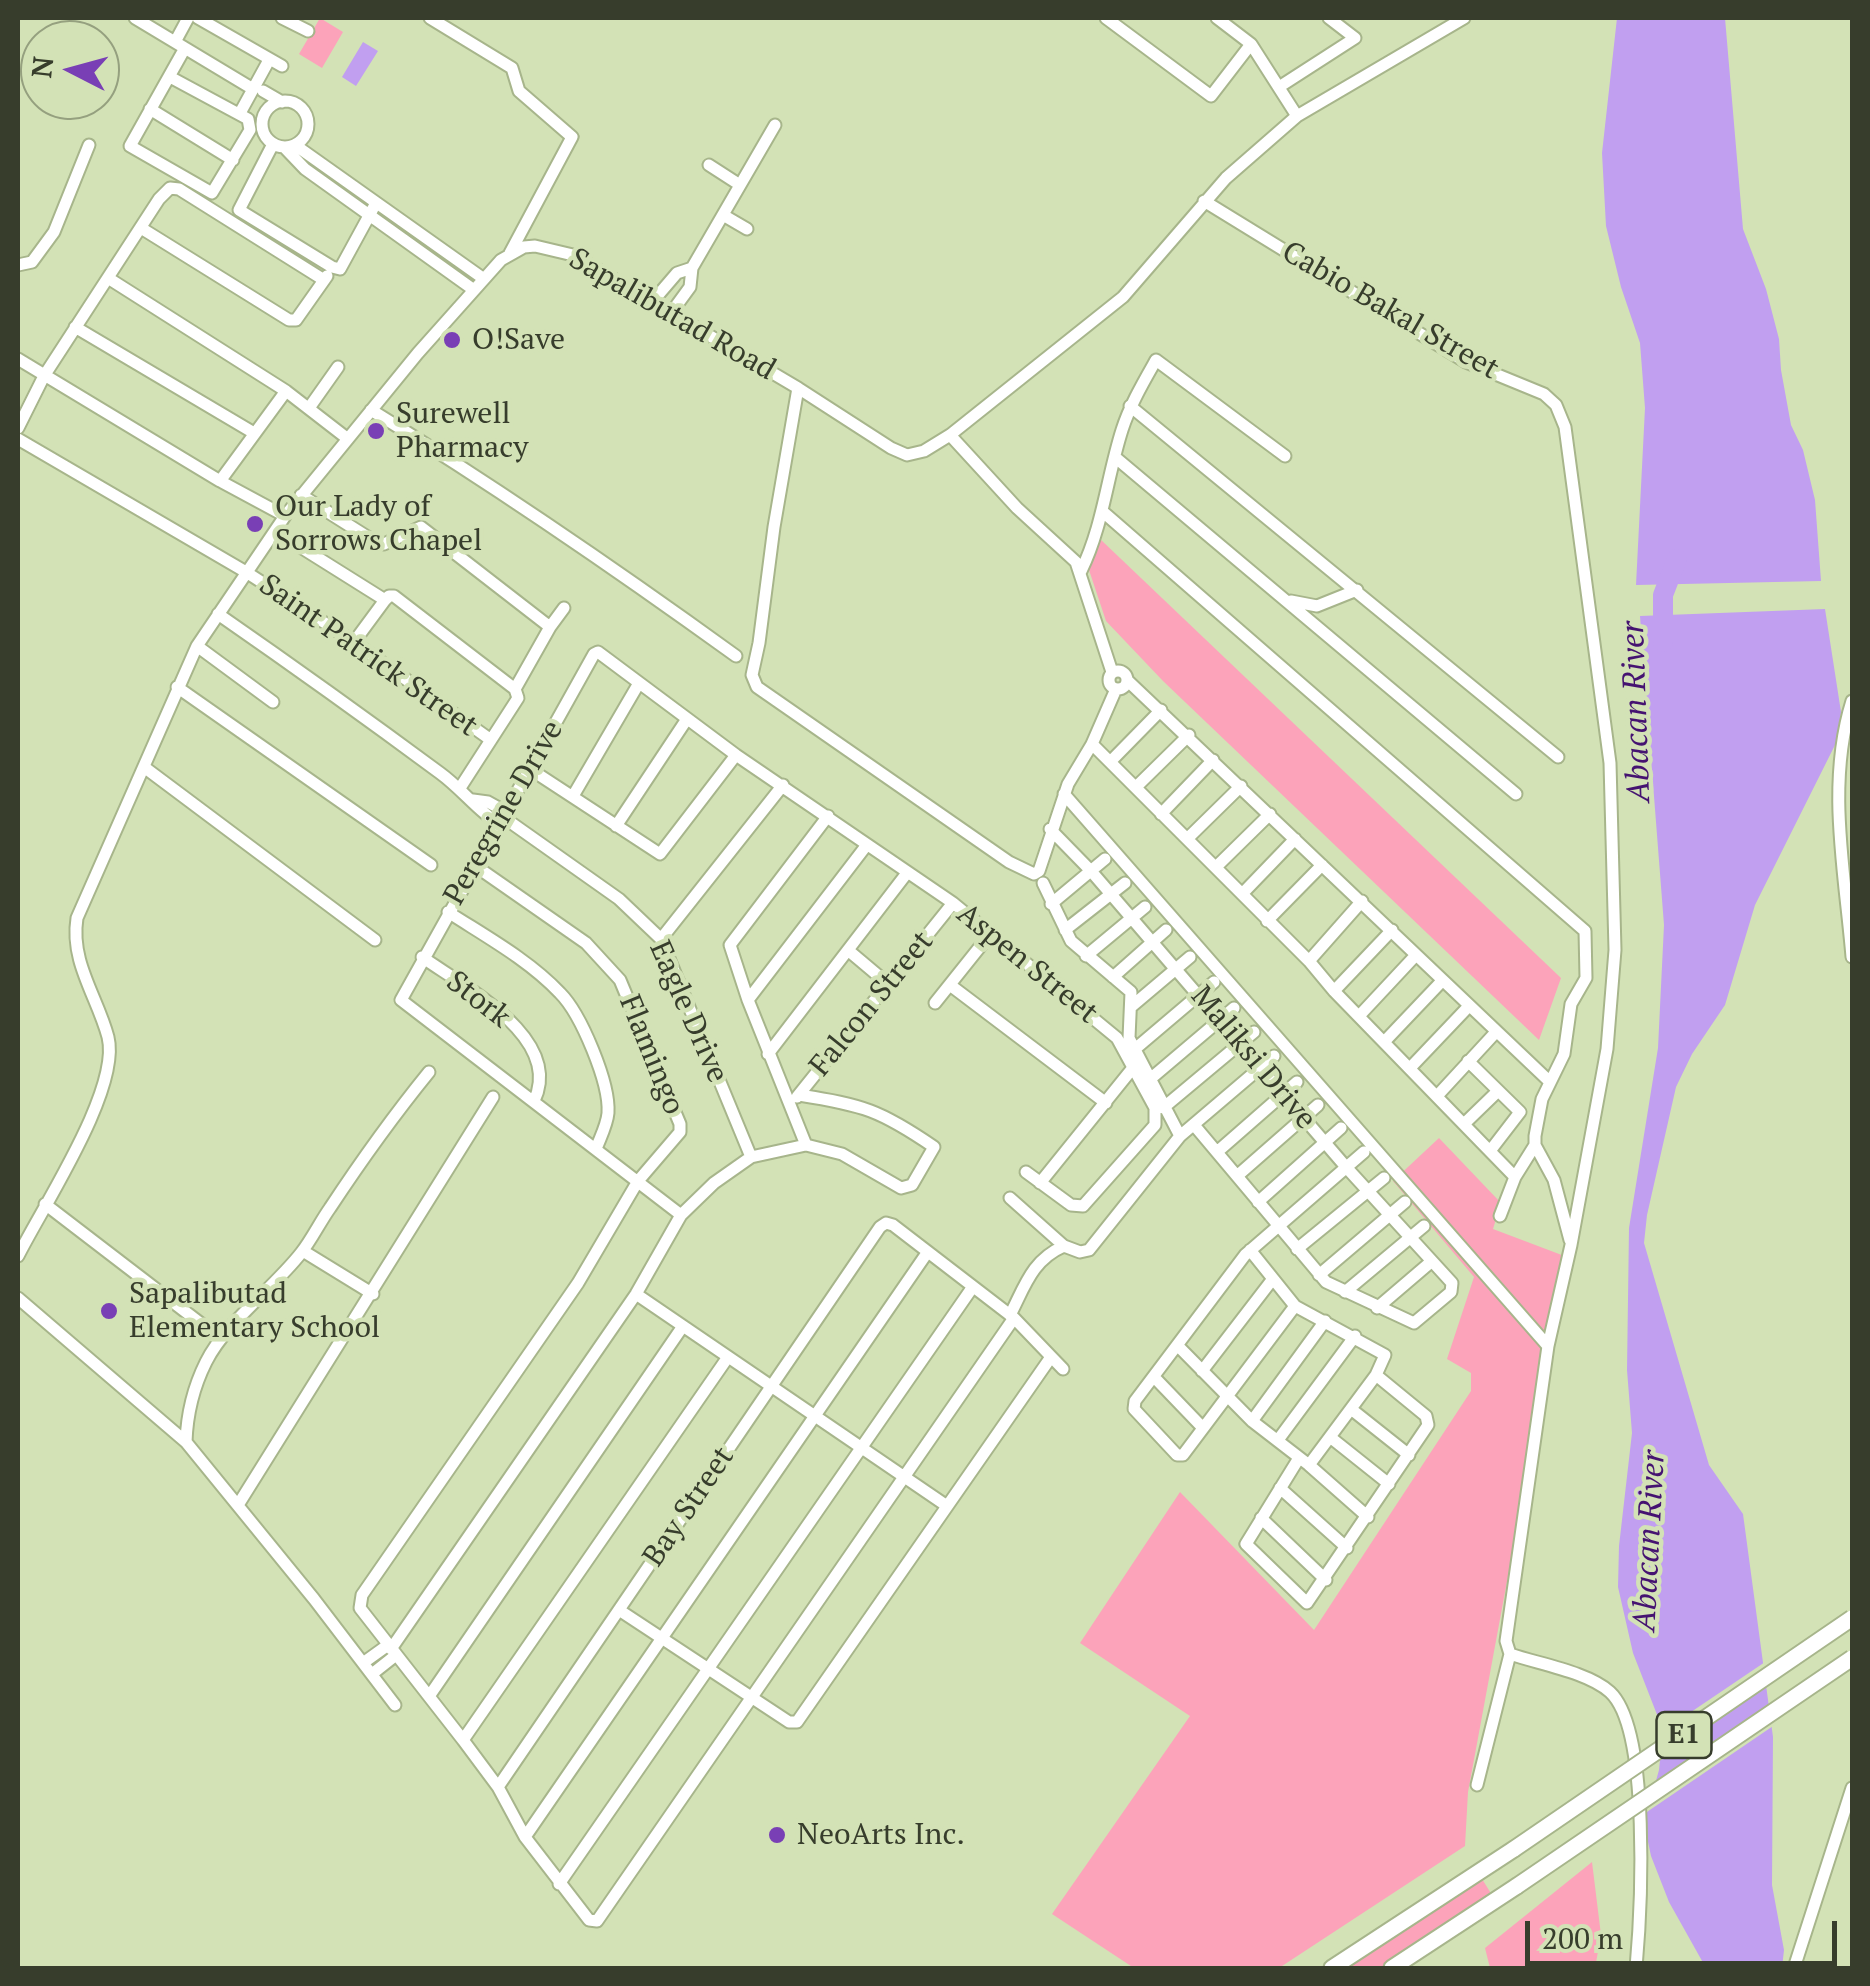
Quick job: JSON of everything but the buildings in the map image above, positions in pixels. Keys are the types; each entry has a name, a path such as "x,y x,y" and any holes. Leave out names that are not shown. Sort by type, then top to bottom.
{"highway":[{"name":"E1","path":"1332,1968 1852,1618"},
{"name":"E1","path":"1392,1968 1852,1658"}],"street":[{"path":"137,18 276,104 296,104 306,114 308,128 284,145 239,210 340,269 373,208"},
{"path":"170,77 248,119 250,130 212,193 132,149 170,77 188,18"},
{"path":"198,18 275,63 240,113"},
{"path":"282,18 308,31"},
{"path":"18,1256 23,1231 44,1204 84,1130 109,1072 108,1038 77,954 75,930 81,905 197,646 301,495 474,290 510,253 572,137 520,92 512,68 430,18"},
{"path":"1106,18 1211,96 1252,44"},
{"path":"1217,18 1252,44 1297,116"},
{"path":"1278,87 1356,38 1328,18"},
{"name":"Sapalibutad Road","path":"510,253 535,246 561,250 798,388 866,434 907,455 924,451 950,435 1123,297 1204,200 1297,116 1464,18"},
{"path":"276,104 262,126 305,169 348,191 484,280"},
{"path":"150,109 234,160"},
{"path":"671,313 690,287 692,268 775,124"},
{"path":"18,265 32,262 54,232 90,145"},
{"path":"709,165 740,185"},
{"path":"18,428 44,376 165,191 175,188 324,280"},
{"name":"Cabio Bakal Street","path":"1204,200 1466,362 1544,394 1556,405 1565,428 1610,764 1615,950 1607,1049 1571,1244"},
{"path":"373,208 474,290"},
{"path":"723,215 747,229"},
{"path":"141,228 289,320 302,315 332,267"},
{"path":"653,302 676,273 692,268"},
{"path":"108,278 286,392 348,439"},
{"path":"75,327 254,433"},
{"path":"18,359 285,516"},
{"path":"1081,571 1094,543 1130,406 1156,360 1285,456"},
{"path":"309,408 338,367"},
{"path":"798,388 753,682 1028,873 1039,872 1064,794 1116,689"},
{"path":"220,481 286,392"},
{"path":"1130,406 1558,756"},
{"path":"371,410 581,545 736,656"},
{"path":"950,435 1032,524 1068,553 1081,571 1112,672 1109,682 1116,689"},
{"name":"Saint Patrick Street","path":"18,438 246,572 354,642 490,740"},
{"path":"1116,458 1516,794"},
{"path":"301,495 384,544 421,527 550,628"},
{"path":"1102,511 1585,930 1586,978 1571,1004 1564,1054 1549,1081 1537,1118 1535,1145 1515,1177 1500,1216"},
{"path":"275,531 385,600"},
{"path":"1286,599 1317,606 1357,590"},
{"path":"218,614 460,788 518,698 515,688 394,596 385,600 354,642"},
{"path":"515,688 564,608"},
{"path":"197,646 274,702"},
{"name":"Peregrine Drive","path":"681,1215 404,1005 402,995 594,654 602,654 736,755 907,873"},
{"path":"1112,672 1124,672 1549,1081"},
{"path":"1116,689 1124,688 1128,680"},
{"path":"573,796 640,683"},
{"path":"177,688 430,865"},
{"path":"1852,700 1838,769 1838,819 1852,956"},
{"path":"1110,762 1162,710"},
{"path":"616,826 686,719"},
{"path":"1136,787 1188,735"},
{"path":"1092,744 1309,961 1334,992 1515,1177"},
{"path":"530,769 656,853 664,852 736,755"},
{"path":"1160,814 1214,760"},
{"path":"144,767 375,940"},
{"path":"661,939 783,785"},
{"path":"1187,839 1241,786"},
{"name":"Eagle Drive","path":"460,788 473,800 488,802 503,818 619,899 661,939 751,1156"},
{"path":"1064,794 1548,1346"},
{"path":"1216,867 1270,814"},
{"path":"806,1146 795,1100 768,1054 730,951 732,940 828,816"},
{"name":"Maliksi Drive","path":"1050,829 1091,871 1453,1288 1414,1323 1376,1308"},
{"path":"1242,894 1295,839"},
{"path":"748,1000 866,846"},
{"path":"1051,904 1106,859"},
{"name":"Flamingo","path":"474,865 586,943 620,980 680,1124 677,1138 638,1181"},
{"path":"1268,921 1322,865"},
{"path":"768,1054 907,873"},
{"name":"Aspen Street","path":"907,873 953,903 1117,1038 1154,1108 1154,1125 1083,1206 1071,1205 1040,1183"},
{"path":"1044,883 1064,930 1086,956 1131,992 1128,1033 1180,1136"},
{"path":"1064,930 1125,883"},
{"path":"1309,961 1362,902"},
{"name":"Falcon Street","path":"795,1100 953,903"},
{"path":"1086,956 1144,907"},
{"path":"448,912 562,994 581,1025 607,1091 608,1117 596,1149"},
{"path":"1113,977 1166,930"},
{"path":"1334,992 1392,930"},
{"path":"935,1003 991,933"},
{"path":"849,952 886,983"},
{"path":"1359,1016 1416,955"},
{"name":"Stork","path":"422,957 505,1016 530,1045 542,1067 541,1086 534,1101"},
{"path":"1132,1006 1190,957"},
{"path":"1384,1042 1442,981"},
{"path":"1135,1049 1214,982"},
{"path":"950,984 1106,1103"},
{"path":"1410,1068 1470,1006"},
{"path":"1149,1080 1234,1008"},
{"path":"1163,1108 1254,1032"},
{"path":"1437,1096 1496,1032"},
{"path":"1010,1198 1064,1246 1080,1252 1089,1250 1180,1136 1274,1056"},
{"path":"1468,1061 1519,1108 1520,1116 1490,1151"},
{"path":"1026,1172 1040,1183 1132,1069"},
{"path":"186,1442 192,1392 207,1359 302,1251 361,1162 429,1072"},
{"path":"1218,1152 1297,1082"},
{"path":"1465,1124 1498,1090"},
{"path":"238,1505 493,1097"},
{"path":"372,1674 636,1294 681,1215 714,1183 751,1156 806,1146 842,1154 908,1189 934,1147 890,1116 857,1104 795,1100"},
{"path":"1237,1176 1318,1105"},
{"path":"1194,1125 1326,1282 1376,1308 1432,1261"},
{"path":"1258,1202 1341,1128"},
{"path":"1477,1785 1510,1654 1506,1641 1548,1346 1571,1244 1554,1180 1535,1145"},
{"path":"1295,1306 1183,1454 1177,1455 1134,1409 1135,1401 1250,1250 1364,1152"},
{"path":"1297,1249 1384,1178"},
{"path":"638,1181 578,1283 362,1595 360,1608 498,1787 525,1837 588,1920 597,1921 905,1477 1012,1317 1036,1265 1064,1246"},
{"path":"1319,1275 1405,1202"},
{"path":"44,1204 221,1339"},
{"name":"Bay Street","path":"498,1787 880,1227 886,1222 893,1225 927,1252"},
{"path":"1345,1292 1424,1226"},
{"path":"1250,1250 1295,1306 1383,1350 1384,1359 1376,1376 1330,1437 1280,1488 1246,1544 1305,1602 1310,1602 1326,1580 1428,1420 1376,1376"},
{"path":"302,1251 373,1294"},
{"path":"525,1837 927,1252 1012,1317 1063,1368"},
{"path":"1202,1371 1272,1280"},
{"path":"559,1884 972,1288"},
{"path":"636,1294 947,1506"},
{"path":"18,1298 186,1442 394,1705"},
{"path":"1252,1421 1324,1321"},
{"path":"430,1695 683,1326"},
{"path":"1278,1440 1355,1336"},
{"path":"1178,1346 1252,1421 1368,1516"},
{"path":"463,1740 728,1357"},
{"path":"619,1610 789,1722 797,1722 1051,1357"},
{"path":"1154,1378 1203,1428"},
{"path":"1351,1409 1408,1454"},
{"path":"1330,1437 1389,1484"},
{"path":"1280,1488 1347,1548"},
{"path":"1260,1518 1326,1580"},
{"path":"363,1663 392,1650"},
{"path":"1510,1654 1580,1675 1611,1692 1625,1712 1632,1734 1639,1830 1636,1968"},
{"path":"1794,1968 1852,1788"}],"shaded area":[{"path":"320,18 343,32 322,68 299,54"},
{"path":"1099,538 1561,978 1539,1040 1163,681 1106,621 1089,570"},
{"path":"1439,1138 1501,1203 1493,1229 1567,1257 1468,1792 1465,1846 1279,1968 1134,1968 1052,1914 1190,1716 1080,1643 1180,1492 1314,1630 1471,1391 1471,1373 1447,1359 1474,1277 1393,1181"},
{"path":"1592,1862 1601,1935 1595,1968 1490,1968 1485,1948"},
{"path":"1482,1879 1492,1895 1380,1968 1346,1968"}],"water":[{"path":"1617,18 1725,18 1743,229 1766,289 1779,339 1791,425 1803,450 1815,500 1821,581 1636,585 1645,408 1640,343 1606,226 1602,153"},
{"path":"363,42 378,51 356,86 342,77"},
{"path":"1825,609 1841,712 1837,741 1755,905 1725,1005 1692,1054 1676,1087 1644,1243 1709,1465 1743,1514 1773,1737 1772,1885 1784,1950 1782,1968 1706,1968 1669,1902 1651,1856 1644,1823 1659,1770 1663,1730 1633,1653 1618,1587 1632,1433 1627,1370 1629,1228 1658,1048 1664,925 1640,616"}],"pier":[{"path":"1768,1660 1771,1682 1655,1761 1657,1735"},
{"path":"1773,1702 1776,1724 1641,1816 1649,1787"}],"waterway":[{"name":"Abacan River","path":"1663,642 1663,595 1677,559"}],"place":[{"name":"O!Save","path":"452,340"},
{"name":"Surewell Pharmacy","path":"376,431"},
{"name":"Our Lady of Sorrows Chapel","path":"255,524"},
{"name":"Sapalibutad Elementary School","path":"109,1311"},
{"name":"NeoArts Inc.","path":"777,1835"}]}
